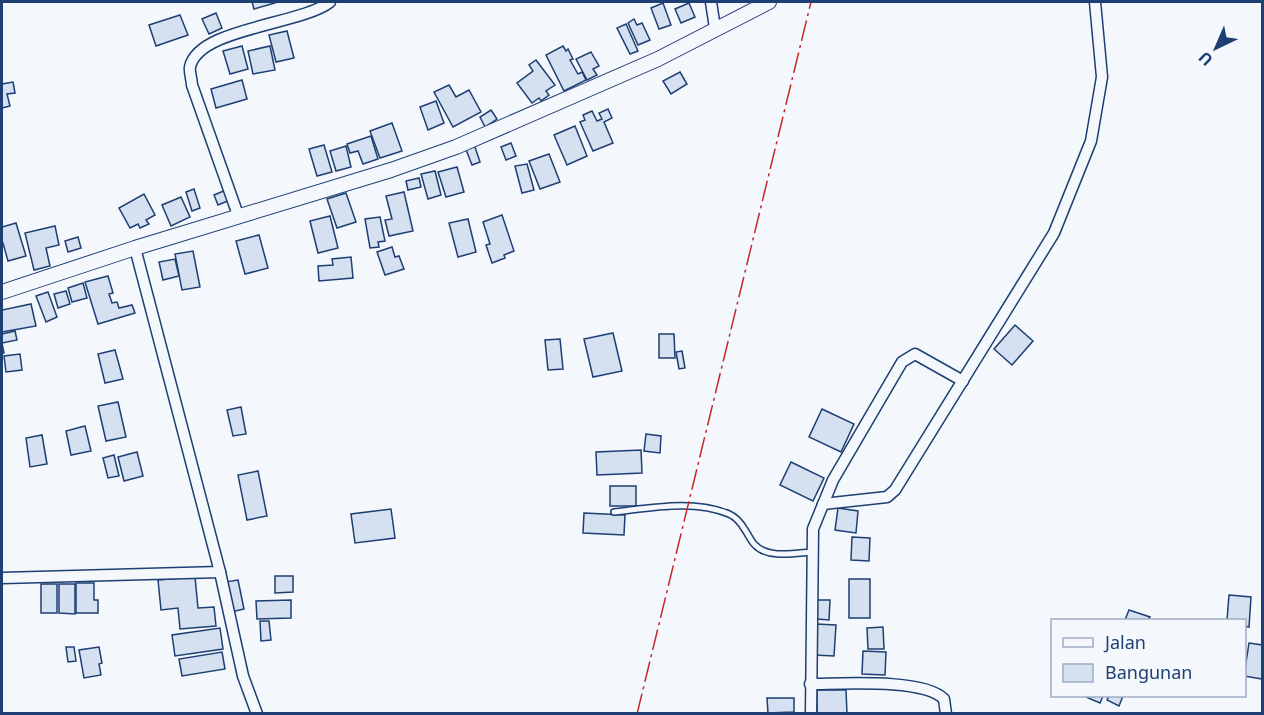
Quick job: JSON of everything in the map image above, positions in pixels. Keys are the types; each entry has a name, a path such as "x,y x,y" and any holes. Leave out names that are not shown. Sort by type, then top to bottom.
{"street":[{"path":"238,215 192,85 190,67 196,54 224,36 297,15 330,2"},
{"path":"711,2 715,28"},
{"path":"2,292 238,215 391,170 456,147 658,59 765,2"},
{"path":"823,504 887,497 895,490 1054,233 1091,141 1102,77 1095,2"},
{"path":"135,248 220,572 243,676 257,714"},
{"path":"812,714 810,684 813,529 833,480 902,362 908,356 915,354 963,381"},
{"path":"2,578 220,572"},
{"path":"810,684 891,684 932,692 944,699 946,714"}],"lane":[{"path":"614,512 669,506 702,507 729,514 738,519 755,546 765,552 779,554 813,552"}],"building":[{"path":"252,2 278,2 254,9"},
{"path":"663,3 671,25 659,29 651,8"},
{"path":"689,3 695,17 681,23 675,9"},
{"path":"216,13 222,28 209,34 202,19"},
{"path":"180,15 188,35 156,46 149,25"},
{"path":"634,19 637,25 642,23 650,40 638,45 628,23"},
{"path":"626,24 638,51 630,54 617,28"},
{"path":"287,31 294,58 276,62 269,35"},
{"path":"242,46 248,69 230,74 223,51"},
{"path":"270,46 275,70 253,74 248,51"},
{"path":"563,46 566,51 568,49 573,59 570,60 578,74 582,72 586,80 564,91 546,55"},
{"path":"591,52 599,66 593,69 597,75 587,80 576,59"},
{"path":"536,60 555,85 546,91 549,95 541,101 539,98 532,103 517,83 533,71 529,65"},
{"path":"680,72 687,84 671,94 663,81"},
{"path":"242,80 247,99 216,108 211,89"},
{"path":"13,82 15,93 7,94 10,106 2,108 2,84"},
{"path":"449,85 456,97 469,90 481,112 453,127 434,92"},
{"path":"436,101 444,123 428,130 420,107"},
{"path":"608,109 612,118 604,122 613,143 593,151 580,122 585,120 583,115 592,111 597,121 602,119 599,113"},
{"path":"491,110 497,119 485,127 480,117"},
{"path":"392,123 402,151 380,158 370,131"},
{"path":"575,126 587,156 567,165 554,135"},
{"path":"371,136 378,159 363,164 358,151 350,153 347,144"},
{"path":"511,143 516,156 506,160 501,147"},
{"path":"474,144 480,162 472,165 465,147"},
{"path":"324,145 332,172 317,176 309,149"},
{"path":"346,146 351,167 336,171 330,151"},
{"path":"549,154 560,182 540,189 529,161"},
{"path":"527,164 534,190 522,193 515,166"},
{"path":"457,167 464,192 446,197 438,172"},
{"path":"435,171 441,195 428,199 421,174"},
{"path":"419,178 421,187 408,190 406,181"},
{"path":"194,189 200,208 192,211 186,192"},
{"path":"226,190 230,200 218,205 214,195"},
{"path":"404,192 413,231 389,236 385,220 392,219 386,196"},
{"path":"346,193 356,222 337,228 327,199"},
{"path":"144,194 155,215 146,220 149,224 140,228 138,224 130,228 119,208"},
{"path":"181,197 190,217 171,226 162,205"},
{"path":"502,215 514,251 504,255 505,258 492,263 486,245 490,244 483,222"},
{"path":"330,216 338,248 318,253 310,221"},
{"path":"380,217 385,241 378,242 379,247 370,248 365,219"},
{"path":"468,219 476,252 458,257 449,223"},
{"path":"16,223 26,256 8,261 2,243 2,227"},
{"path":"55,226 59,245 46,248 50,266 34,270 25,233"},
{"path":"259,235 268,268 245,274 236,241"},
{"path":"78,237 81,248 68,252 65,241"},
{"path":"392,247 395,257 399,256 404,269 385,275 377,252"},
{"path":"193,251 200,287 182,290 175,254"},
{"path":"351,257 353,278 319,281 318,266 333,265 332,259"},
{"path":"175,259 179,276 163,280 159,262"},
{"path":"108,276 113,293 109,294 112,303 117,302 119,308 132,305 135,313 98,324 85,282"},
{"path":"83,283 87,298 72,302 68,288"},
{"path":"66,291 70,304 58,308 54,294"},
{"path":"48,292 57,317 46,322 36,296"},
{"path":"31,304 36,326 2,332 2,310"},
{"path":"1015,325 1033,341 1012,365 994,349"},
{"path":"15,331 17,340 2,343 2,334"},
{"path":"613,333 622,371 593,377 584,339"},
{"path":"659,334 674,334 675,358 659,358"},
{"path":"560,339 563,369 548,370 545,340"},
{"path":"115,350 123,379 105,383 98,354"},
{"path":"682,351 685,368 679,369 676,352"},
{"path":"20,354 22,370 6,372 4,356"},
{"path":"118,402 126,437 106,441 98,406"},
{"path":"241,407 246,434 233,436 227,410"},
{"path":"822,409 854,424 841,452 809,437"},
{"path":"85,426 91,451 71,455 66,431"},
{"path":"646,434 661,436 660,453 644,451"},
{"path":"42,435 47,464 30,467 26,438"},
{"path":"641,450 642,473 597,475 596,452"},
{"path":"137,452 143,476 124,481 118,457"},
{"path":"114,455 119,476 108,478 103,458"},
{"path":"791,462 824,478 813,501 780,485"},
{"path":"258,471 267,516 247,520 238,475"},
{"path":"610,486 636,486 636,506 610,506"},
{"path":"838,508 858,511 856,533 835,530"},
{"path":"391,509 395,538 355,543 351,514"},
{"path":"584,513 625,515 624,535 583,533"},
{"path":"852,537 870,538 869,561 851,560"},
{"path":"275,576 293,576 293,592 275,593"},
{"path":"195,577 198,608 214,607 216,626 180,629 178,608 161,610 158,580"},
{"path":"849,579 870,579 870,618 849,618"},
{"path":"238,580 244,609 231,612 225,582"},
{"path":"76,583 94,583 94,600 98,600 98,613 76,613"},
{"path":"41,584 57,584 57,613 41,613"},
{"path":"59,584 75,584 75,614 59,613"},
{"path":"1229,595 1251,597 1249,627 1246,626 1246,619 1227,619"},
{"path":"291,600 291,618 257,619 256,601"},
{"path":"817,600 830,600 829,620 817,619"},
{"path":"1129,610 1150,617 1149,619 1125,619"},
{"path":"260,621 269,621 271,640 261,641"},
{"path":"816,624 836,625 834,656 814,655"},
{"path":"883,627 884,649 868,649 867,628"},
{"path":"220,628 223,649 175,656 172,635"},
{"path":"1249,643 1262,645 1262,679 1246,676"},
{"path":"66,647 74,647 76,661 68,662"},
{"path":"99,647 102,663 99,664 101,675 84,678 79,650"},
{"path":"863,651 886,652 885,675 862,674"},
{"path":"222,652 225,669 182,676 179,659"},
{"path":"817,690 846,690 847,714 817,714"},
{"path":"1086,697 1103,697 1100,703"},
{"path":"1108,697 1123,697 1119,706 1107,700"},
{"path":"767,698 794,698 794,712 768,713"}],"power":[{"path":"637,714 811,2"}]}
